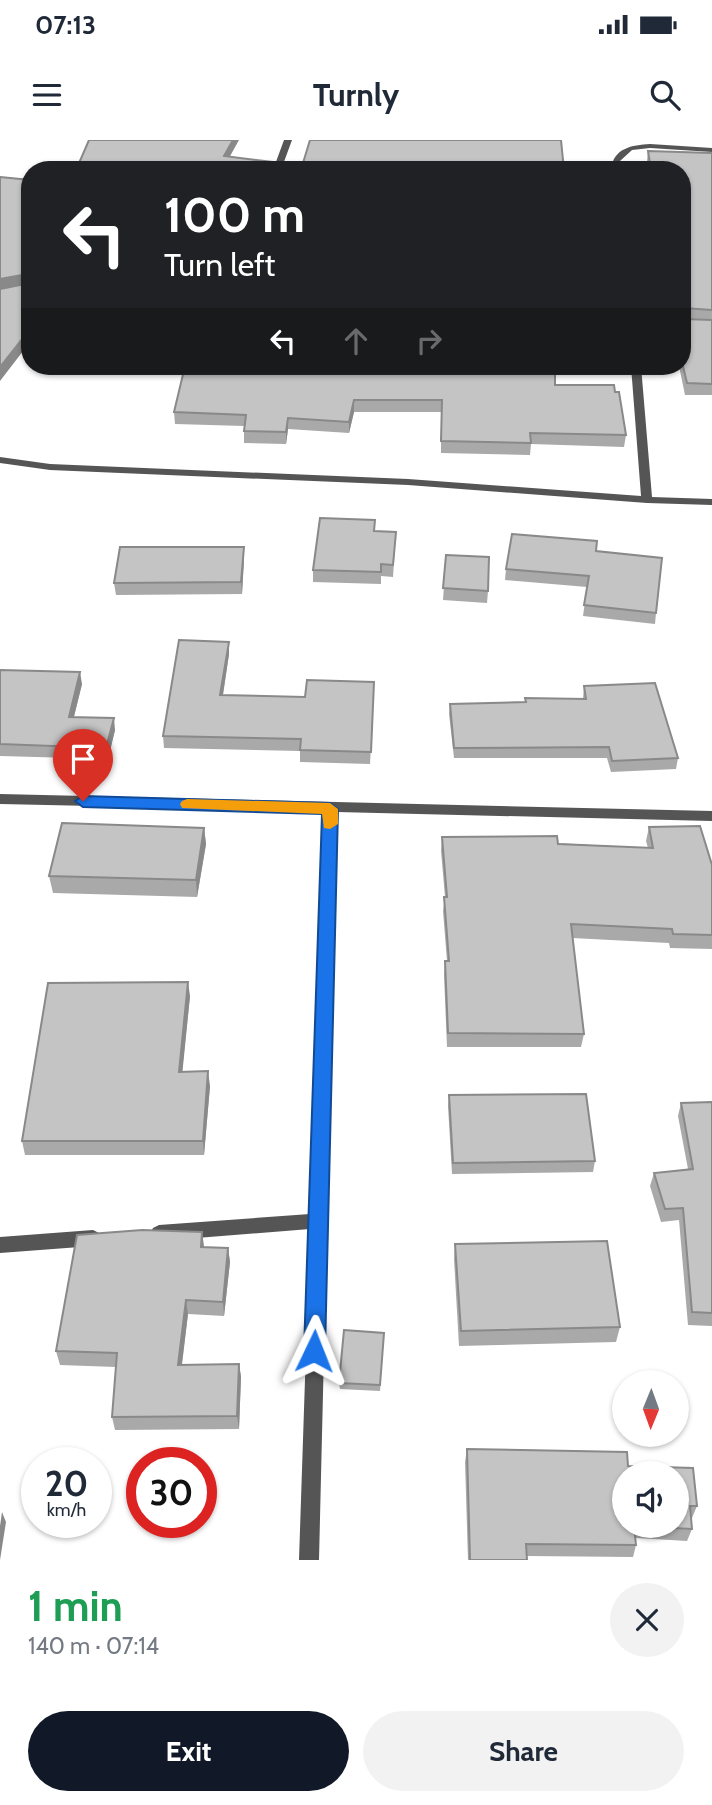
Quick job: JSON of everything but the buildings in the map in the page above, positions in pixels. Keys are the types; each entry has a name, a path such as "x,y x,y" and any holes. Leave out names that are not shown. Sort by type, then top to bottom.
{"street":[{"path":"280,161 288,140"},
{"path":"616,161 630,148 650,146 712,150"},
{"path":"637,375 648,500"},
{"path":"0,460 50,467 408,482 648,500 712,502"},
{"path":"0,799 330,809 712,816"},
{"path":"309,1560 330,809"},
{"path":"138,1234 318,1221"},
{"path":"0,1245 110,1236"}],"slow traffic":[{"path":"187,804 330,809 330,824"}],"route":[{"path":"83,801 330,809 314,1351"}]}
